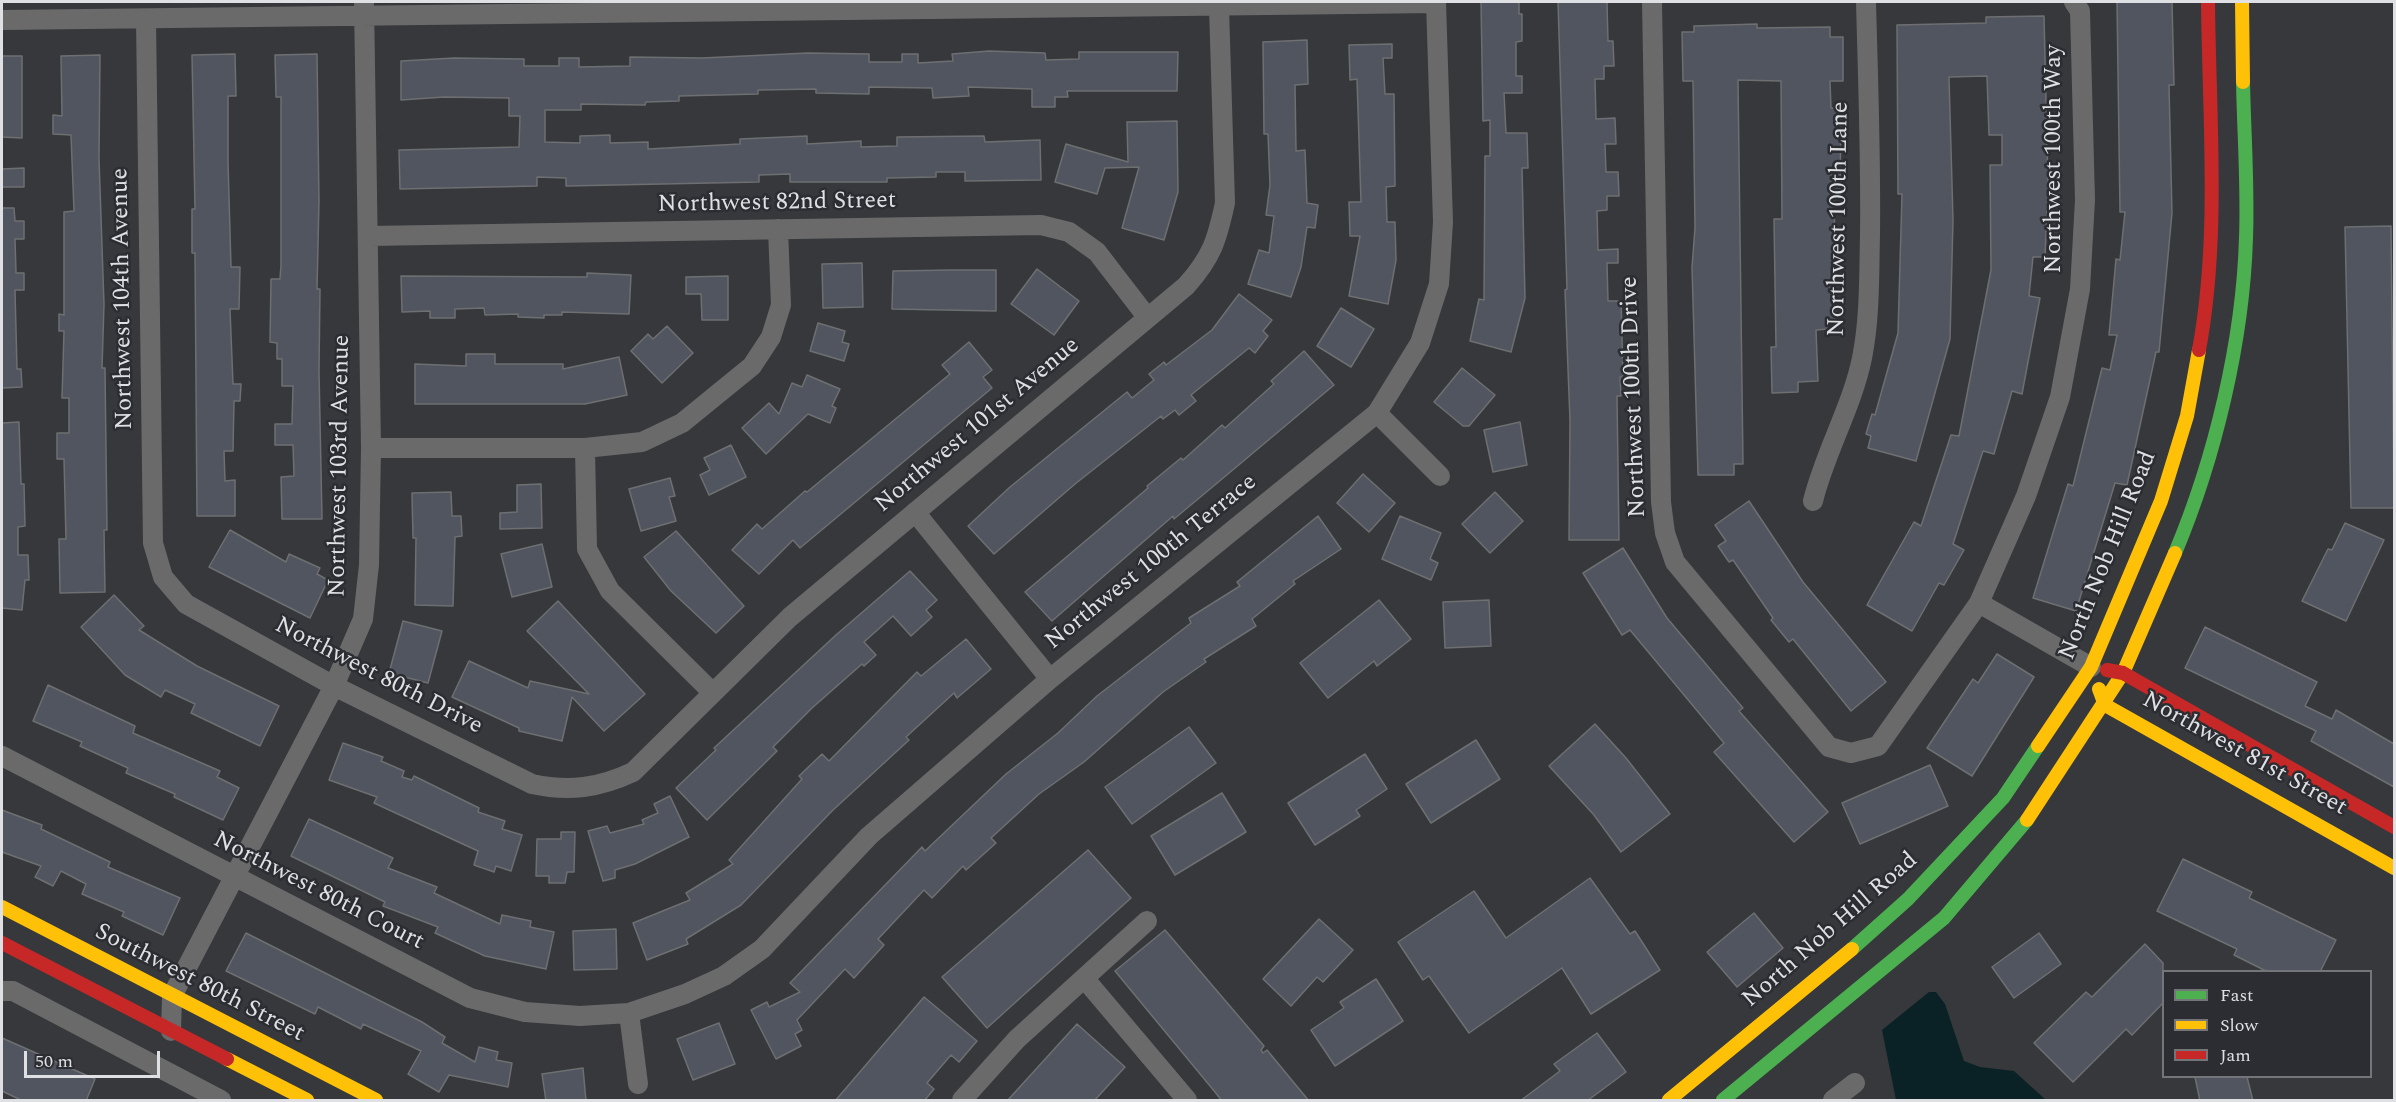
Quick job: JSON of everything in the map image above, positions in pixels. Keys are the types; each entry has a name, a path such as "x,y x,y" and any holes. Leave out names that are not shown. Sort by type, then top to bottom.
{"main road":[{"name":"North Nob Hill Road","path":"1669,1101 1840,960 1908,899 2002,798 2091,667 2162,501 2190,404 2204,322 2211,233 2208,2"},
{"path":"1723,1101 1944,918 2027,820 2105,705 2123,673 2191,515 2226,390 2239,325 2246,238 2242,2"},
{"name":"Northwest 81st Street","path":"2091,667 2123,673 2394,827"},
{"name":"Northwest 81st Street","path":"2091,667 2105,705 2394,868"},
{"name":"Southwest 80th Street","path":"2,907 376,1101"},
{"path":"2,943 307,1101"}],"street":[{"path":"2,20 146,19 364,9 1219,7 1436,2"},
{"name":"Northwest 100th Terrace","path":"629,1013 685,994 724,976 762,949 869,836 1050,679 1377,413 1420,343 1439,284 1443,222 1436,2"},
{"name":"Northwest 100th Drive","path":"1652,2 1660,502 1665,532 1675,562 1829,747 1851,753"},
{"name":"Northwest 100th Lane","path":"1813,501 1822,465 1841,422 1862,359 1869,300 1870,210 1866,2"},
{"name":"Northwest 100th Way","path":"1851,753 1878,746 1932,673 1979,603 2026,496 2060,397 2080,289 2084,188 2080,11 2074,2"},
{"name":"Northwest 101st Avenue","path":"585,788 611,782 633,772 790,617 1147,316 1186,286 1206,264 1219,233 1225,203 1219,7"},
{"name":"Northwest 103rd Avenue","path":"171,1031 172,996 334,686 363,619 369,565 370,448 369,236 364,9"},
{"name":"Northwest 104th Avenue","path":"146,19 153,543 163,577"},
{"name":"Northwest 82nd Street","path":"369,236 1041,225 1069,232 1097,252 1147,316"},
{"path":"370,448 585,448 642,442 682,423 752,366 771,337 782,305 778,229"},
{"path":"1377,413 1440,476"},
{"path":"585,448 588,549 610,591 712,692"},
{"path":"915,512 1050,679"},
{"name":"Northwest 80th Drive","path":"163,577 186,604 334,686 532,784 557,789 585,788"},
{"name":"Northwest 81st Street","path":"1979,603 2091,667"},
{"name":"Northwest 80th Court","path":"2,756 470,998 525,1012 580,1016 629,1013"},
{"path":"962,1101 1017,1039 1147,921"},
{"path":"1084,978 1187,1101"},
{"path":"2,991 13,991 221,1101"},
{"path":"629,1013 638,1084"},
{"path":"1833,1101 1854,1083"}],"water":[{"path":"1929,992 1936,992 1945,1004 1964,1061 1980,1067 2014,1071 2046,1100 1896,1100 1882,1030"}],"building":[{"path":"1481,2 1519,2 1519,14 1522,14 1522,41 1516,42 1516,76 1522,76 1522,93 1504,93 1506,133 1527,133 1528,168 1522,168 1525,298 1511,352 1470,341 1479,299 1484,300 1485,156 1490,156 1490,120 1483,121"},
{"path":"1558,2 1607,2 1608,41 1613,41 1614,66 1604,66 1604,79 1595,79 1596,119 1615,118 1616,144 1605,144 1606,172 1618,172 1619,196 1607,196 1607,210 1597,211 1598,250 1618,249 1618,263 1607,263 1608,301 1621,301 1623,377 1620,377 1621,396 1617,396 1619,540 1569,540 1570,421"},
{"path":"2117,2 2172,2 2174,85 2169,85 2172,213 2159,352 2156,352 2127,485 2115,483 2076,611 2033,598 2068,484 2073,486 2102,368 2110,370 2117,335 2109,335 2116,259 2120,260 2125,212 2120,212"},
{"path":"2044,16 2048,185 2045,257 2033,257 2029,296 2040,298 2022,394 2012,391 1994,454 1983,451 1953,544 1964,550 1944,585 1939,583 1912,631 1867,605 1914,522 1921,526 1951,435 1959,436 1991,270 1990,165 2002,165 2002,135 1989,135 1987,76 1949,77 1953,220 1950,339 1916,461 1868,448 1871,436 1866,434 1872,414 1875,415 1898,333 1902,194 1898,194 1897,25 1986,23 1986,17"},
{"path":"1757,24 1757,28 1830,27 1830,37 1843,37 1843,81 1830,81 1831,108 1841,108 1840,195 1834,195 1835,251 1832,251 1836,319 1828,319 1828,329 1816,330 1818,381 1798,382 1798,392 1772,393 1771,347 1776,347 1774,219 1782,219 1781,81 1738,80 1743,464 1734,464 1734,475 1698,475 1692,267 1695,228 1693,81 1683,81 1682,32 1694,32 1694,26"},
{"path":"1307,40 1308,84 1295,85 1296,151 1305,150 1307,203 1318,205 1315,228 1307,227 1301,267 1291,297 1248,284 1259,250 1269,253 1274,216 1266,215 1270,185 1268,134 1264,134 1263,42"},
{"path":"1392,44 1392,58 1383,58 1385,94 1394,94 1395,186 1386,187 1387,222 1395,222 1396,260 1388,304 1349,296 1360,236 1350,236 1349,202 1361,202 1357,79 1350,80 1349,45"},
{"path":"989,51 1045,53 1046,60 1079,59 1079,52 1178,52 1177,91 1067,91 1068,97 1055,97 1055,107 1032,107 1032,89 968,87 969,96 933,98 932,88 869,87 869,94 816,93 816,89 758,90 758,94 679,96 679,101 646,102 645,105 581,104 581,110 545,110 545,142 580,143 580,136 610,135 610,143 648,142 648,149 740,144 740,139 807,136 807,144 861,141 861,147 897,146 897,137 984,136 985,142 1040,140 1041,180 965,181 965,172 936,172 936,177 887,178 887,182 790,182 790,174 759,175 759,182 566,186 566,178 537,177 537,186 400,189 399,150 519,147 520,116 509,116 509,98 444,97 401,100 401,61 454,58 524,59 524,66 559,66 559,58 579,58 579,67 630,66 630,57 702,58 808,53 869,54 869,62 902,62 902,54 918,54 918,63 953,61 952,54"},
{"path":"235,54 236,96 228,96 228,161 231,267 240,267 239,309 230,309 233,384 241,384 240,401 234,401 233,451 224,451 225,481 235,480 235,516 197,516 195,253 192,253 192,209 195,209 192,55"},
{"path":"317,54 319,201 317,289 320,289 322,519 282,519 281,477 294,476 293,445 275,445 275,424 292,424 293,386 282,386 282,359 277,359 277,343 270,342 271,279 280,279 281,265 281,97 276,97 275,55"},
{"path":"100,55 99,159 104,304 102,368 105,368 107,530 104,530 105,592 60,593 59,539 66,539 64,459 57,459 57,433 69,433 69,398 62,398 64,331 59,331 59,314 64,315 64,212 74,211 71,135 53,134 53,115 62,116 61,56"},
{"path":"2,56 22,56 22,138 2,137"},
{"path":"1177,121 1178,192 1164,240 1122,228 1139,167 1105,168 1097,194 1055,182 1066,144 1128,162 1127,122"},
{"path":"24,168 24,187 2,187 2,169"},
{"path":"2,208 14,208 15,221 24,221 24,239 15,239 16,273 24,273 24,290 15,290 17,369 21,369 22,387 2,388"},
{"path":"2391,226 2394,508 2351,508 2345,227"},
{"path":"862,263 863,307 823,308 822,264"},
{"path":"1037,269 1079,301 1054,335 1011,304"},
{"path":"996,270 996,311 892,309 893,271"},
{"path":"587,273 631,275 629,314 562,312 562,315 544,315 544,318 518,317 518,314 485,315 484,308 455,309 455,318 430,318 430,311 402,312 401,276 587,277"},
{"path":"728,276 728,320 702,320 701,294 686,294 686,277"},
{"path":"1239,294 1272,320 1263,331 1268,336 1255,353 1249,348 1191,395 1196,401 1179,415 1175,410 1163,419 1161,416 1075,484 994,554 968,526 1010,487 1127,392 1132,398 1154,380 1149,374 1164,362 1166,365 1212,330"},
{"path":"1341,308 1374,329 1351,367 1317,346"},
{"path":"818,323 845,331 842,342 849,344 844,361 810,351"},
{"path":"667,326 693,353 662,383 631,351 648,334 653,339"},
{"path":"969,342 992,370 983,377 992,388 800,548 793,540 759,574 732,550 757,524 762,529 805,491 807,492 950,374 942,365"},
{"path":"1304,351 1334,385 1174,519 1173,516 1052,621 1025,592 1181,458 1183,460 1222,425 1225,428 1274,384 1271,381"},
{"path":"466,354 495,354 495,364 563,364 563,369 619,357 627,395 585,404 415,404 415,364 466,366"},
{"path":"1462,368 1495,395 1469,426 1463,426 1434,402"},
{"path":"807,375 840,389 832,406 836,408 830,423 808,414 766,454 742,428 769,403 779,414 792,383 802,387"},
{"path":"19,422 25,526 18,527 18,555 28,555 29,580 25,580 22,610 2,608 2,423"},
{"path":"1520,422 1527,465 1493,472 1484,430"},
{"path":"731,445 746,477 709,495 700,475 710,470 704,458"},
{"path":"1363,474 1395,503 1369,532 1337,503"},
{"path":"670,478 675,496 669,497 676,521 641,531 629,489"},
{"path":"541,484 542,528 500,529 500,513 517,512 517,485"},
{"path":"451,492 452,516 461,516 462,536 455,537 453,606 415,605 416,538 413,538 412,493"},
{"path":"1495,492 1523,521 1490,553 1462,524"},
{"path":"1749,501 1803,582 1886,682 1851,711 1793,639 1789,642 1771,620 1773,618 1733,560 1729,562 1718,546 1726,541 1715,525"},
{"path":"1318,516 1341,549 1293,581 1295,584 1252,619 1256,626 1204,659 1206,662 1163,692 1084,762 1039,794 991,838 996,843 966,870 963,866 932,898 924,890 878,939 884,945 854,978 845,969 797,1020 802,1030 795,1034 801,1046 776,1059 751,1010 767,1002 769,1007 800,992 790,983 922,847 925,851 1006,774 1058,733 1097,696 1191,623 1189,618 1240,586 1237,582"},
{"path":"1400,516 1441,533 1430,559 1438,563 1431,580 1382,559"},
{"path":"2345,523 2384,540 2346,621 2302,601 2328,549 2332,550"},
{"path":"230,530 286,562 289,554 320,568 317,574 328,580 310,618 209,567"},
{"path":"676,531 744,606 716,633 671,591 644,557"},
{"path":"542,544 552,587 512,597 501,554"},
{"path":"1623,548 1667,618 1743,708 1739,711 1828,812 1794,842 1714,752 1724,743 1630,630 1622,635 1583,573"},
{"path":"910,571 937,600 926,610 932,617 911,636 893,616 864,642 876,655 864,666 862,664 812,708 773,747 777,751 707,820 676,788 716,750 714,748 836,635"},
{"path":"114,595 144,626 139,630 197,666 279,706 260,746 191,713 195,704 165,690 161,697 125,675 81,627"},
{"path":"1379,600 1411,639 1377,666 1374,661 1328,698 1300,663"},
{"path":"1489,600 1491,646 1445,648 1443,602"},
{"path":"558,601 645,694 604,731 572,697 562,741 519,731 519,728 452,697 469,661 528,688 530,681 589,694 527,631"},
{"path":"403,621 442,631 428,683 389,673"},
{"path":"2205,627 2317,682 2305,706 2332,719 2336,710 2394,744 2394,787 2311,741 2316,731 2185,668"},
{"path":"966,639 991,669 957,698 954,693 906,737 909,740 832,811 741,905 686,939 688,944 647,960 633,923 690,900 686,893 733,864 729,860 802,779 799,776 822,754 829,761 917,672 921,676"},
{"path":"1997,654 2034,677 1972,776 1927,748 1973,679 1978,683"},
{"path":"48,685 135,726 133,733 220,771 217,777 239,788 223,820 174,797 175,794 126,773 128,768 80,746 82,742 33,721"},
{"path":"1595,724 1626,758 1670,814 1621,852 1594,815 1549,766"},
{"path":"1189,727 1216,763 1132,824 1105,787"},
{"path":"1476,740 1500,779 1431,823 1406,784"},
{"path":"343,743 383,757 381,761 404,771 402,777 412,780 414,776 479,808 478,812 505,821 502,829 522,835 511,871 496,866 494,872 474,865 478,851 374,803 377,797 329,780"},
{"path":"1365,754 1387,789 1356,810 1360,816 1315,845 1288,803"},
{"path":"1930,765 1948,806 1860,844 1842,803"},
{"path":"1222,793 1246,832 1175,875 1151,836"},
{"path":"670,796 689,837 635,864 615,870 615,878 603,881 588,831 607,826 610,833 644,824 642,820 658,813 654,804"},
{"path":"2,810 42,825 41,829 110,862 108,867 180,898 163,935 122,916 124,912 82,894 86,884 61,871 53,886 35,877 41,866 2,852"},
{"path":"309,819 393,858 388,868 437,887 434,893 500,924 502,915 531,921 530,927 554,932 546,969 485,956 435,933 438,927 383,906 385,902 291,856"},
{"path":"561,832 575,832 574,872 567,872 565,883 549,883 549,876 536,876 537,839 561,839"},
{"path":"1088,850 1131,898 987,1028 942,977"},
{"path":"2183,859 2252,892 2249,898 2336,940 2321,970 2264,970 2234,955 2237,949 2157,911"},
{"path":"1590,878 1630,934 1635,931 1660,970 1591,1014 1562,968 1469,1033 1429,976 1423,980 1398,942 1474,891 1506,938"},
{"path":"1754,913 1783,948 1737,987 1707,952"},
{"path":"1319,919 1353,950 1323,982 1317,977 1291,1006 1263,979"},
{"path":"616,929 617,969 574,970 573,931"},
{"path":"1165,930 1264,1046 1261,1050 1263,1053 1267,1050 1309,1101 1222,1101 1115,971"},
{"path":"246,933 422,1022 445,1037 442,1043 475,1062 479,1047 498,1052 496,1060 512,1063 508,1087 449,1075 439,1092 408,1074 421,1051 363,1024 361,1029 318,1007 315,1014 226,971"},
{"path":"2039,933 2061,964 2014,998 1992,967"},
{"path":"2145,944 2163,963 2162,1004 2132,1035 2126,1029 2073,1082 2034,1043 2086,992 2092,997"},
{"path":"1376,979 1403,1021 1335,1066 1311,1030 1344,1008 1340,1002"},
{"path":"924,997 977,1041 959,1062 951,1055 927,1083 934,1089 924,1101 835,1101"},
{"path":"719,1023 735,1064 693,1080 677,1039"},
{"path":"1077,1024 1125,1067 1094,1101 1007,1101"},
{"path":"1597,1033 1626,1072 1587,1101 1520,1101 1560,1071 1554,1064"},
{"path":"2,1038 95,1079 86,1101 23,1101 2,1091"},
{"path":"583,1068 586,1101 546,1101 542,1074"},
{"path":"2195,1078 2247,1078 2253,1101 2200,1101"}],"traffic: fast":[{"path":"2175,553 2203,478 2214,439 2233,358 2239,317 2244,277 2246,218 2243,82"},
{"path":"1852,949 1908,899 2003,798 2038,746"},
{"path":"1723,1100 1944,918 2027,820"}],"traffic: slow":[{"path":"2242,2 2243,82"},
{"path":"2038,746 2091,667 2161,501 2187,416 2199,350"},
{"path":"2027,820 2123,673 2175,553"},
{"path":"2099,689 2105,705 2394,868"},
{"path":"2,907 376,1100"},
{"path":"1669,1100 1852,949"},
{"path":"227,1059 307,1100"}],"traffic: jam":[{"path":"2199,350 2209,264 2211,220 2208,2"},
{"path":"2107,670 2123,673 2394,827"},
{"path":"2,943 227,1059"}]}
